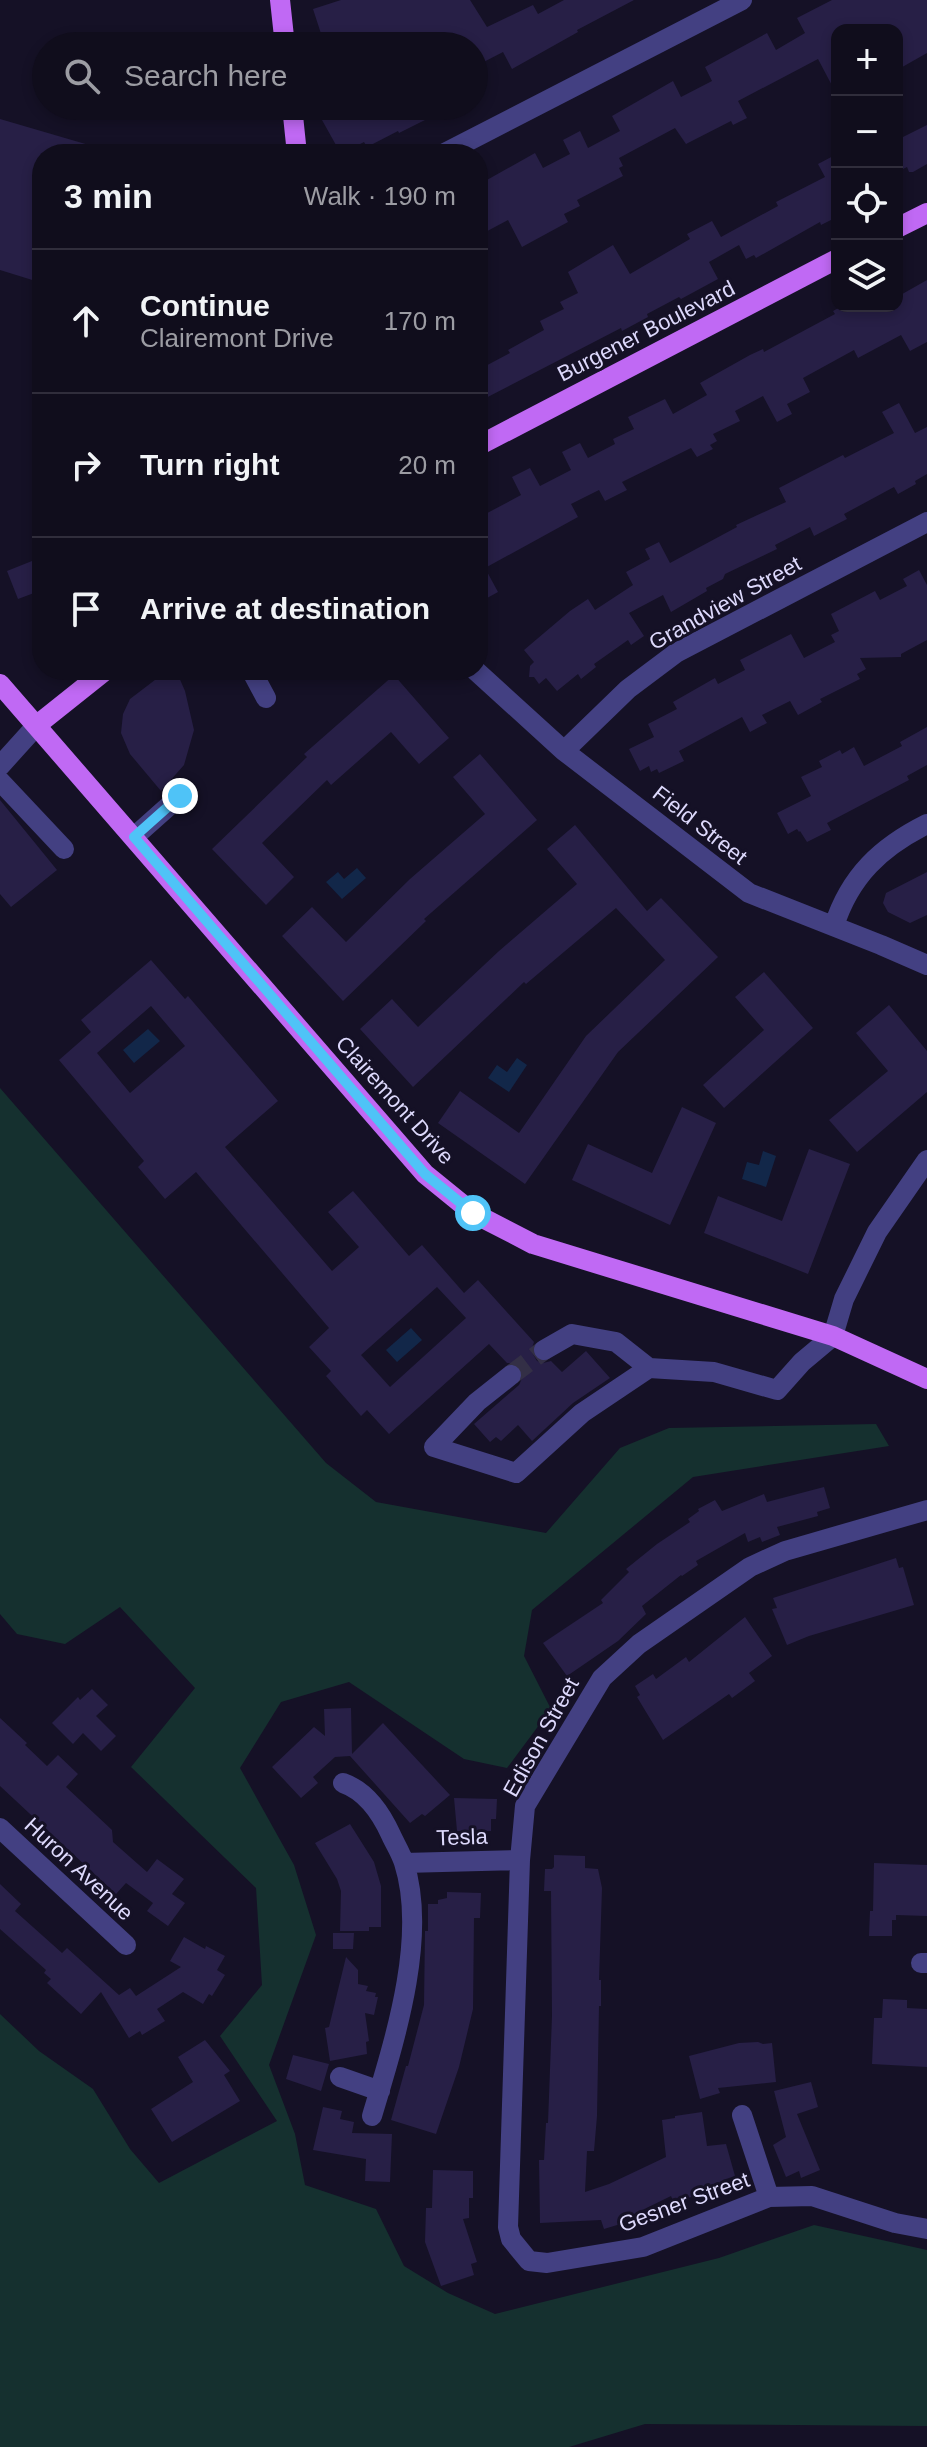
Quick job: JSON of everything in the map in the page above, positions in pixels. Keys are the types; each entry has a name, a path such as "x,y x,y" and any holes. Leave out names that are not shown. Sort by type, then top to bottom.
{"main road":[{"path":"280,0 283,32"},
{"path":"293,120 296,144"},
{"path":"903,225 927,213"},
{"name":"Burgener Boulevard","path":"488,441 831,262"},
{"path":"37,725 93,680"},
{"name":"Clairemont Drive","path":"1,687 425,1174 473,1213 533,1244 833,1336 927,1379"}],"street":[{"path":"462,144 742,0"},
{"name":"Grandview Street","path":"564,751 628,689 676,653 927,522"},
{"path":"256,680 266,698"},
{"name":"Field Street","path":"486,680 564,751 749,893 927,965"},
{"path":"0,766 37,725"},
{"path":"0,781 64,849"},
{"path":"134,837 180,796"},
{"path":"834,926 841,905 869,863 901,837 927,824"},
{"path":"544,1350 572,1334 616,1342 649,1368 714,1372 777,1390 802,1362 833,1336 844,1299 877,1232 927,1160"},
{"path":"511,1375 477,1402 434,1447 516,1473 582,1413 649,1368"},
{"name":"Edison Street","path":"511,2239 508,2227 520,1860 525,1806 602,1678 639,1644 750,1567 785,1551 927,1510"},
{"path":"343,1783 356,1788 383,1818 404,1863 411,1899 411,1943 401,2014 372,2116"},
{"name":"Huron Avenue","path":"0,1828 126,1945"},
{"name":"Tesla","path":"404,1863 520,1860"},
{"path":"340,2077 380,2091"},
{"path":"742,2115 769,2197"},
{"name":"Gesner Street","path":"511,2239 529,2261 560,2261 643,2247 769,2197 812,2196 895,2223 927,2229"}],"green space":[{"path":"0,1088 326,1463 376,1502 546,1533 620,1448 669,1428 876,1424 889,1446 693,1477 532,1610 524,1656 551,1709 507,1768 464,1759 349,1682 281,1702 240,1768 294,1865 316,1935 269,2065 295,2134 305,2185 376,2209 404,2266 448,2293 495,2314 719,2258 814,2225 927,2250 927,2426 645,2424 569,2447 0,2447 0,2014 39,2051 93,2089 130,2149 159,2183 277,2121 220,2036 262,1985 256,1888 131,1767 195,1688 120,1607 65,1644 17,1634 0,1614"}],"water":[{"path":"357,868 366,878 342,899 326,882 338,872 344,879"},
{"path":"148,1029 160,1041 134,1063 123,1050"},
{"path":"517,1058 527,1065 509,1092 488,1078 497,1065 507,1072"},
{"path":"763,1151 776,1156 766,1187 742,1179 747,1162 759,1165"},
{"path":"411,1328 422,1340 397,1362 386,1350"}],"building":[{"path":"341,0 470,0 487,27 533,5 538,14 564,0 634,0 512,69 503,52 488,60 488,32 320,32 313,9"},
{"path":"832,0 927,0 927,53 903,67 903,24 831,24 831,84 818,59 738,101 747,118 733,125 731,121 686,144 675,128 619,158 623,176 577,200 580,206 564,214 568,222 522,247 508,220 488,231 488,179 535,153 543,168 570,154 563,140 580,131 588,148 620,131 612,116 673,81 681,97 712,81 705,67 767,33 776,50 805,33 797,18"},
{"path":"0,119 85,144 32,144 32,280 0,270"},
{"path":"322,120 425,120 373,144 335,144"},
{"path":"927,125 927,164 913,172 909,172 907,167 903,169 903,137"},
{"path":"831,157 831,220 821,225 820,222 756,258 754,255 746,259 739,245 709,262 718,279 647,314 648,317 622,331 621,328 488,397 488,365 544,330 540,321 564,309 560,302 578,293 568,272 613,245 630,274 690,239 687,234 712,221 721,237 778,206 776,202 825,177 818,164"},
{"path":"927,280 927,342 910,351 901,335 858,358 854,350 803,378 810,392 787,404 792,414 777,422 763,396 735,411 740,421 713,434 717,441 710,445 713,449 697,457 691,448 622,482 627,490 605,501 599,490 571,504 578,517 488,566 488,513 521,495 512,477 530,468 540,486 571,470 562,452 580,443 588,458 615,444 613,439 634,429 628,417 665,399 673,414 707,395 700,383 835,314 834,312 903,312 903,294"},
{"path":"899,403 915,433 927,427 927,474 915,481 916,484 898,494 894,487 844,514 847,519 814,536 810,527 775,545 777,549 725,574 723,579 706,588 707,591 671,612 663,595 629,613 644,636 631,645 628,640 594,664 596,667 581,679 578,674 557,691 546,678 539,684 534,677 529,677 530,666 534,662 524,650 588,599 595,610 633,585 626,572 650,559 645,549 659,542 670,563 736,525 786,502 779,488 894,433 882,412"},
{"path":"32,561 32,594 18,599 7,571"},
{"path":"919,570 927,585 927,640 901,654 901,657 860,658 866,669 857,674 860,679 820,699 822,702 798,715 790,701 762,715 767,723 750,732 742,717 679,751 684,761 659,773 657,769 651,772 649,766 640,771 629,749 654,737 648,724 677,709 673,702 715,678 718,684 745,670 740,660 791,634 804,658 835,642 831,635 839,631 831,614 875,591 880,600 907,586 903,579"},
{"path":"488,574 498,592 488,598"},
{"path":"155,680 180,680 185,691 194,730 184,765 161,791 130,754 121,733 123,714 130,699"},
{"path":"388,680 398,680 449,738 419,764 391,732 331,785 327,780 262,843 294,877 266,905 212,849 307,757 304,754"},
{"path":"927,727 927,765 907,776 909,780 827,823 831,830 807,842 797,829 788,834 777,813 811,796 801,777 822,767 819,761 840,750 842,754 854,747 864,766 902,746 900,742"},
{"path":"480,754 537,820 424,919 426,921 343,1001 282,936 312,907 346,942 410,879 485,814 453,777"},
{"path":"0,800 57,870 11,907 0,894"},
{"path":"575,825 647,911 661,898 718,957 618,1052 525,1184 438,1123 460,1091 519,1133 586,1036 665,960 616,908 526,984 524,982 413,1087 360,1029 392,999 418,1027 577,884 547,849"},
{"path":"927,872 927,915 910,923 888,912 883,903 886,893"},
{"path":"151,960 185,999 188,996 278,1101 225,1147 332,1271 359,1247 328,1212 353,1191 409,1256 422,1245 464,1293 478,1280 534,1342 531,1351 537,1361 551,1361 562,1372 586,1351 610,1378 573,1403 532,1441 518,1425 501,1441 496,1437 490,1442 474,1424 519,1385 524,1374 521,1366 507,1363 489,1344 389,1434 367,1410 361,1416 326,1376 331,1371 309,1347 329,1328 196,1172 165,1199 138,1167 144,1161 59,1060 91,1032 81,1020","holes":["151,1006 185,1046 130,1093 97,1053","437,1287 466,1318 390,1387 361,1355"]},
{"path":"764,972 813,1028 724,1108 703,1085 764,1030 735,997"},
{"path":"889,1005 927,1051 927,1092 857,1152 829,1120 888,1071 856,1033"},
{"path":"682,1107 716,1123 670,1225 572,1180 588,1144 652,1173"},
{"path":"809,1149 850,1164 808,1274 704,1233 718,1196 782,1221"},
{"path":"824,1487 830,1508 817,1512 818,1516 777,1527 780,1535 762,1542 760,1537 748,1542 745,1533 696,1561 698,1565 642,1606 646,1614 618,1641 567,1676 543,1643 603,1603 601,1600 629,1572 626,1569 690,1522 688,1519 698,1509 715,1500 722,1511 764,1494 767,1502"},
{"path":"896,1558 899,1568 903,1567 914,1605 787,1645 772,1609 777,1608 773,1598"},
{"path":"745,1617 772,1656 749,1673 755,1681 732,1698 729,1694 663,1740 637,1697 640,1695 635,1686 653,1674 656,1679 686,1657 689,1662"},
{"path":"92,1689 108,1705 96,1716 116,1736 101,1751 83,1733 73,1744 52,1723 78,1697 80,1700"},
{"path":"351,1708 352,1754 383,1723 450,1795 425,1816 422,1814 410,1823 350,1756 335,1757 313,1777 318,1783 301,1798 272,1767 314,1727 325,1736 324,1709"},
{"path":"0,1718 47,1766 58,1755 78,1774 66,1787 112,1830 113,1842 147,1872 157,1859 184,1879 172,1894 185,1903 168,1926 147,1911 153,1903 126,1883 116,1894 0,1786"},
{"path":"454,1798 497,1799 496,1819 491,1819 491,1831 457,1831"},
{"path":"350,1824 374,1862 381,1886 381,1927 369,1927 369,1931 340,1931 341,1891 315,1843"},
{"path":"554,1855 585,1856 585,1868 598,1869 602,1888 597,2116 594,2151 587,2151 585,2192 666,2157 662,2120 702,2112 707,2146 726,2144 735,2176 723,2180 725,2185 674,2203 671,2196 626,2218 627,2222 604,2229 601,2220 540,2223 539,2160 544,2160 548,2123 552,2016 551,1891 544,1891 545,1869 554,1867"},
{"path":"874,1863 927,1865 927,1916 896,1915 896,1920 892,1920 892,1936 869,1936"},
{"path":"0,1884 21,1904 15,1911 62,1953 67,1948 119,1995 130,1988 136,1996 181,1967 170,1961 184,1937 225,1956 217,1970 225,1975 203,2004 183,1992 157,2009 165,2021 142,2035 140,2031 129,2038 101,1992 81,2014 47,1983 51,1979 44,1973 46,1970 0,1929"},
{"path":"447,1892 481,1893 480,1918 474,1918 473,2009 459,2067 436,2134 391,2120 424,2005 428,1904 438,1904 438,1900 447,1898"},
{"path":"333,1933 354,1933 353,1949 333,1949"},
{"path":"346,1957 358,1970 358,1984 368,1986 366,1991 376,1993 375,1997 378,1997 374,2015 365,2013 369,2041 366,2042 367,2054 330,2061 325,2028 329,2027"},
{"path":"883,1999 907,2000 907,2008 927,2009 927,2067 872,2064 874,2018 882,2018"},
{"path":"205,2040 230,2071 224,2075 240,2101 172,2142 151,2109 193,2082 178,2057"},
{"path":"739,2043 772,2043 776,2082 718,2088 720,2093 700,2099 689,2056"},
{"path":"293,2055 329,2064 321,2091 286,2079"},
{"path":"811,2082 818,2107 797,2114 820,2170 801,2178 799,2171 786,2177 773,2145 786,2137 774,2091"},
{"path":"323,2107 342,2111 340,2119 354,2122 352,2133 392,2134 390,2182 365,2181 366,2159 313,2150"},
{"path":"433,2170 473,2171 469,2218 463,2219 477,2262 471,2264 474,2275 441,2286 425,2242 426,2208 432,2208"}],"tunnel":[{"path":"511,1375 544,1350"}],"route":[{"path":"180,796 134,837 425,1174 473,1213"}]}
